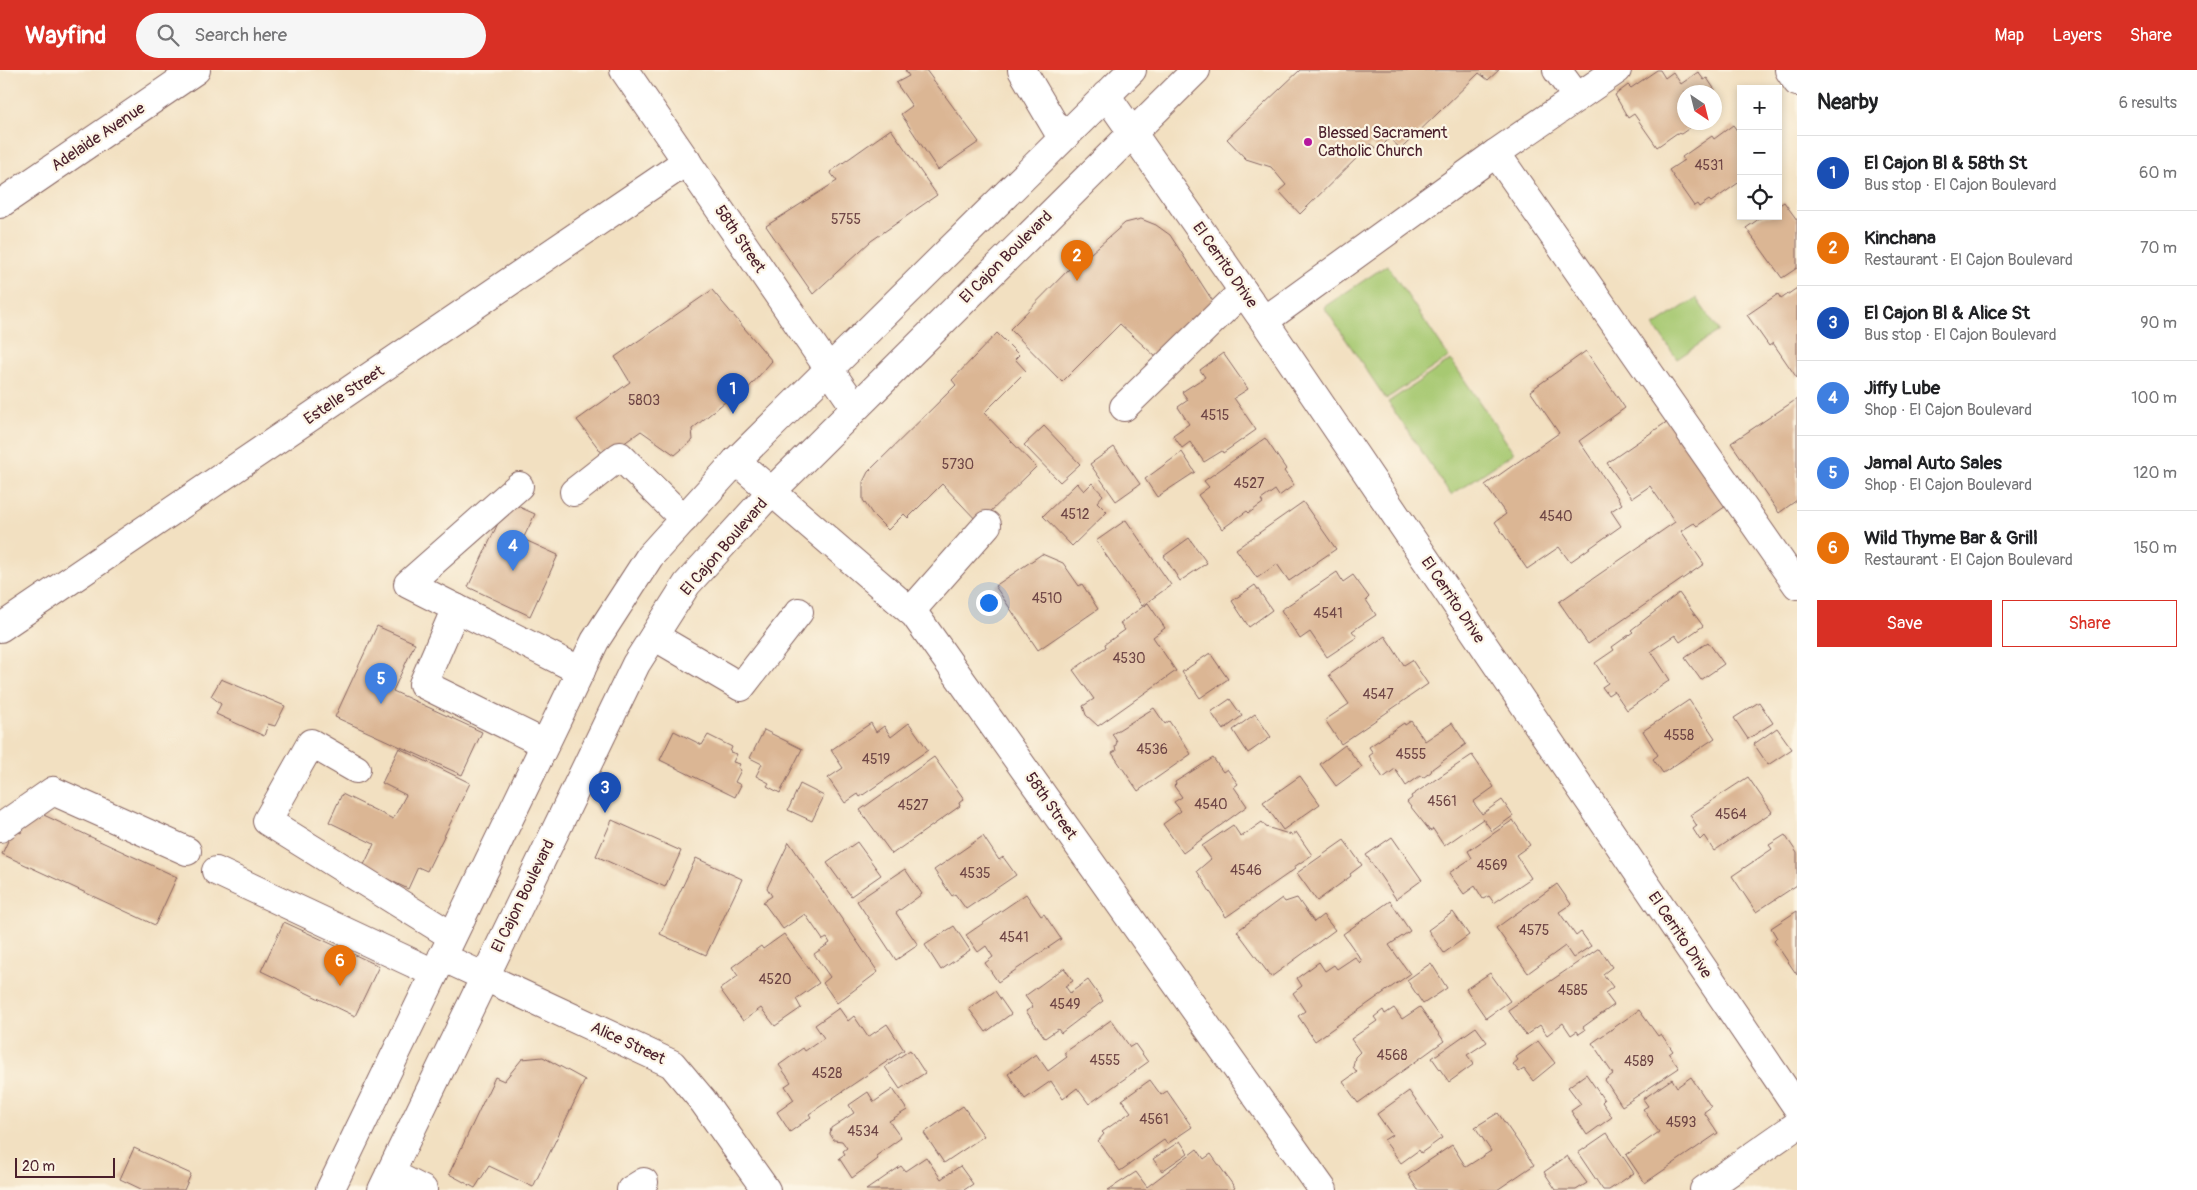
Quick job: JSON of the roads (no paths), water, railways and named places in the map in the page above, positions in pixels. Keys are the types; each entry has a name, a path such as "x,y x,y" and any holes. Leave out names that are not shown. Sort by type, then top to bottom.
{"street":[{"name":"Adelaide Avenue","path":"0,204 196,70"},
{"path":"1022,70 1062,138"},
{"path":"330,1190 595,642 650,556 736,461 1132,70"},
{"name":"El Cajon Boulevard","path":"386,1182 636,664 688,584 771,492 855,407 1196,70"},
{"path":"1557,70 1577,97"},
{"path":"1264,321 1496,153 1617,70"},
{"path":"1789,70 1797,82"},
{"name":"58th Street","path":"628,71 687,162 855,407"},
{"name":"El Cerrito Drive","path":"1106,95 1264,321 1797,1106"},
{"path":"1496,153 1797,584"},
{"name":"Estelle Street","path":"0,628 687,162"},
{"path":"1124,407 1243,291"},
{"path":"574,492 620,456 684,519"},
{"name":"58th Street","path":"736,461 911,611 1323,1190"},
{"path":"519,486 408,584 581,671"},
{"path":"911,611 987,526"},
{"path":"456,608 423,684 545,744"},
{"path":"654,636 741,688 799,612"},
{"path":"356,769 311,743 267,821 442,955"},
{"path":"0,828 53,791 187,851"},
{"path":"216,871 442,955"},
{"name":"Alice Street","path":"442,955 672,1064 703,1101 766,1190"},
{"path":"1704,1190 1797,1125"},
{"path":"386,1182 423,1190"}],"place":[{"name":"Blessed Sacrament Catholic Church","path":"1308,142"},
{"name":"Kinchana","path":"1077,281"},
{"name":"El Cajon Bl & 58th St","path":"733,414"},
{"name":"Jiffy Lube","path":"513,571"},
{"name":"Jamal Auto Sales","path":"381,704"},
{"name":"El Cajon Bl & Alice St","path":"605,813"},
{"name":"Wild Thyme Bar & Grill","path":"340,986"}]}
